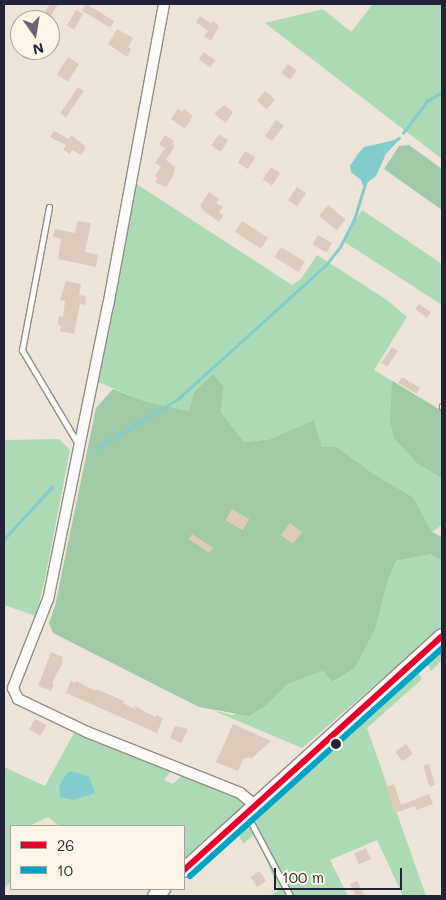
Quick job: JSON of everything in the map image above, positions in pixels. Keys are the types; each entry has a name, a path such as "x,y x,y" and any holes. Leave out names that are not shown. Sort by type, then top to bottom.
{"main road":[{"path":"185,869 442,636"}],"street":[{"path":"164,4 48,600 15,682 14,694 18,699 87,732 240,793 250,809"}],"lane":[{"path":"49,207 22,350 79,446"},
{"path":"250,809 290,896"}],"green space":[{"path":"373,4 442,4 442,159 265,23 323,9 351,32"},
{"path":"409,145 442,169 442,210 384,169 399,146"},
{"path":"135,183 292,285 301,279 317,255 387,300 407,317 374,370 442,411 442,525 432,532 413,497 375,475 337,447 322,447 314,421 271,439 244,442 221,412 224,387 194,392 189,411 144,401 98,382"},
{"path":"362,210 442,264 442,305 343,241"},
{"path":"213,374 224,387 221,412 244,442 271,439 314,420 322,447 337,447 375,475 413,497 432,532 442,537 442,561 431,554 396,561 387,583 375,630 355,668 333,682 323,671 288,684 269,703 249,716 199,707 53,633 49,623 55,606 96,408 113,389 144,401 189,411 194,392"},
{"path":"392,381 442,411 442,478 418,464 394,438 390,421"},
{"path":"59,439 70,450 36,616 4,605 4,440"},
{"path":"431,554 442,561 442,627 302,748 212,710 232,715 269,703 288,684 323,671 334,682 355,668 375,630 387,583 396,561"},
{"path":"442,648 442,660 431,671 427,663"},
{"path":"417,671 422,679 367,728 426,896 403,896 377,840 330,860 348,896 269,896 279,890 255,834 243,844 238,832 247,823 253,825 257,821 255,818 261,811"},
{"path":"75,731 171,771 164,780 173,784 182,775 240,798 244,801 246,807 221,829 206,838 185,858 185,825 58,825 48,817 31,825 10,825 10,882 4,889 4,767 45,786"}],"water":[{"path":"395,140 396,143 386,154 376,176 363,186 361,180 351,172 350,166 357,155 364,147"},
{"path":"72,771 89,777 95,793 74,800 60,797 59,786 67,773"}],"building":[{"path":"50,4 58,4 54,10 46,10"},
{"path":"86,4 114,21 110,28 82,11"},
{"path":"76,10 83,14 74,30 67,26"},
{"path":"200,16 211,24 213,21 219,26 211,41 204,36 208,31 196,22"},
{"path":"117,29 133,38 128,47 131,49 127,57 108,44"},
{"path":"204,52 215,60 210,68 199,59"},
{"path":"68,57 79,64 68,82 57,75"},
{"path":"288,64 297,71 290,79 281,73"},
{"path":"78,87 84,91 66,117 60,114"},
{"path":"265,91 275,99 267,109 257,101"},
{"path":"224,105 233,112 226,123 214,114"},
{"path":"178,109 182,112 184,109 193,116 185,129 171,119"},
{"path":"276,120 284,126 272,141 265,136"},
{"path":"54,131 69,139 71,135 86,147 81,155 72,150 70,154 63,150 66,145 50,137"},
{"path":"219,134 228,140 220,152 211,146"},
{"path":"165,135 174,141 172,144 175,146 166,160 175,167 173,176 166,187 155,182 158,178 155,176 161,166 155,163 165,148 159,144"},
{"path":"245,151 255,157 248,169 238,163"},
{"path":"271,167 280,173 272,186 263,179"},
{"path":"297,187 306,193 297,206 288,200"},
{"path":"209,192 219,199 216,203 223,207 219,212 224,215 219,222 202,210 200,206"},
{"path":"328,205 346,220 337,231 319,216"},
{"path":"77,221 91,223 85,252 98,255 96,267 58,259 61,239 53,237 55,229 75,233"},
{"path":"242,221 268,238 261,249 235,232"},
{"path":"318,235 332,243 326,253 312,245"},
{"path":"281,247 305,262 298,272 275,257"},
{"path":"66,281 81,284 79,295 86,296 85,305 80,304 74,334 60,331 61,325 58,325 59,316 63,317 65,301 60,300"},
{"path":"419,304 431,312 427,318 415,309"},
{"path":"392,347 398,351 387,367 381,363"},
{"path":"402,377 420,388 416,394 398,383"},
{"path":"232,509 249,519 243,530 226,520"},
{"path":"290,523 302,532 293,544 281,535"},
{"path":"192,534 213,548 209,553 189,539"},
{"path":"51,652 63,657 63,662 52,683 54,684 51,691 38,686"},
{"path":"71,681 75,683 76,681 95,691 96,689 124,701 123,703 135,709 135,706 155,717 156,715 163,718 157,733 66,693"},
{"path":"35,719 46,725 41,736 29,729"},
{"path":"233,724 271,741 251,759 249,757 243,759 238,771 216,762"},
{"path":"175,726 188,729 181,743 170,738"},
{"path":"406,744 413,754 402,761 395,751"},
{"path":"429,764 435,785 429,787 423,766"},
{"path":"394,784 401,805 429,794 433,804 416,810 415,806 395,813 386,787"},
{"path":"366,848 371,859 359,864 354,853"},
{"path":"260,871 266,881 257,887 251,877"},
{"path":"357,881 365,896 356,896 350,884"}],"waterway":[{"path":"403,133 427,101 442,92"},
{"path":"393,142 399,138"},
{"path":"97,448 178,399 326,265 340,247 354,220 365,183"},
{"path":"4,539 52,487"}],"transit line":[{"name":"26","path":"185,869 442,636"},
{"name":"10","path":"190,876 442,648"}]}
